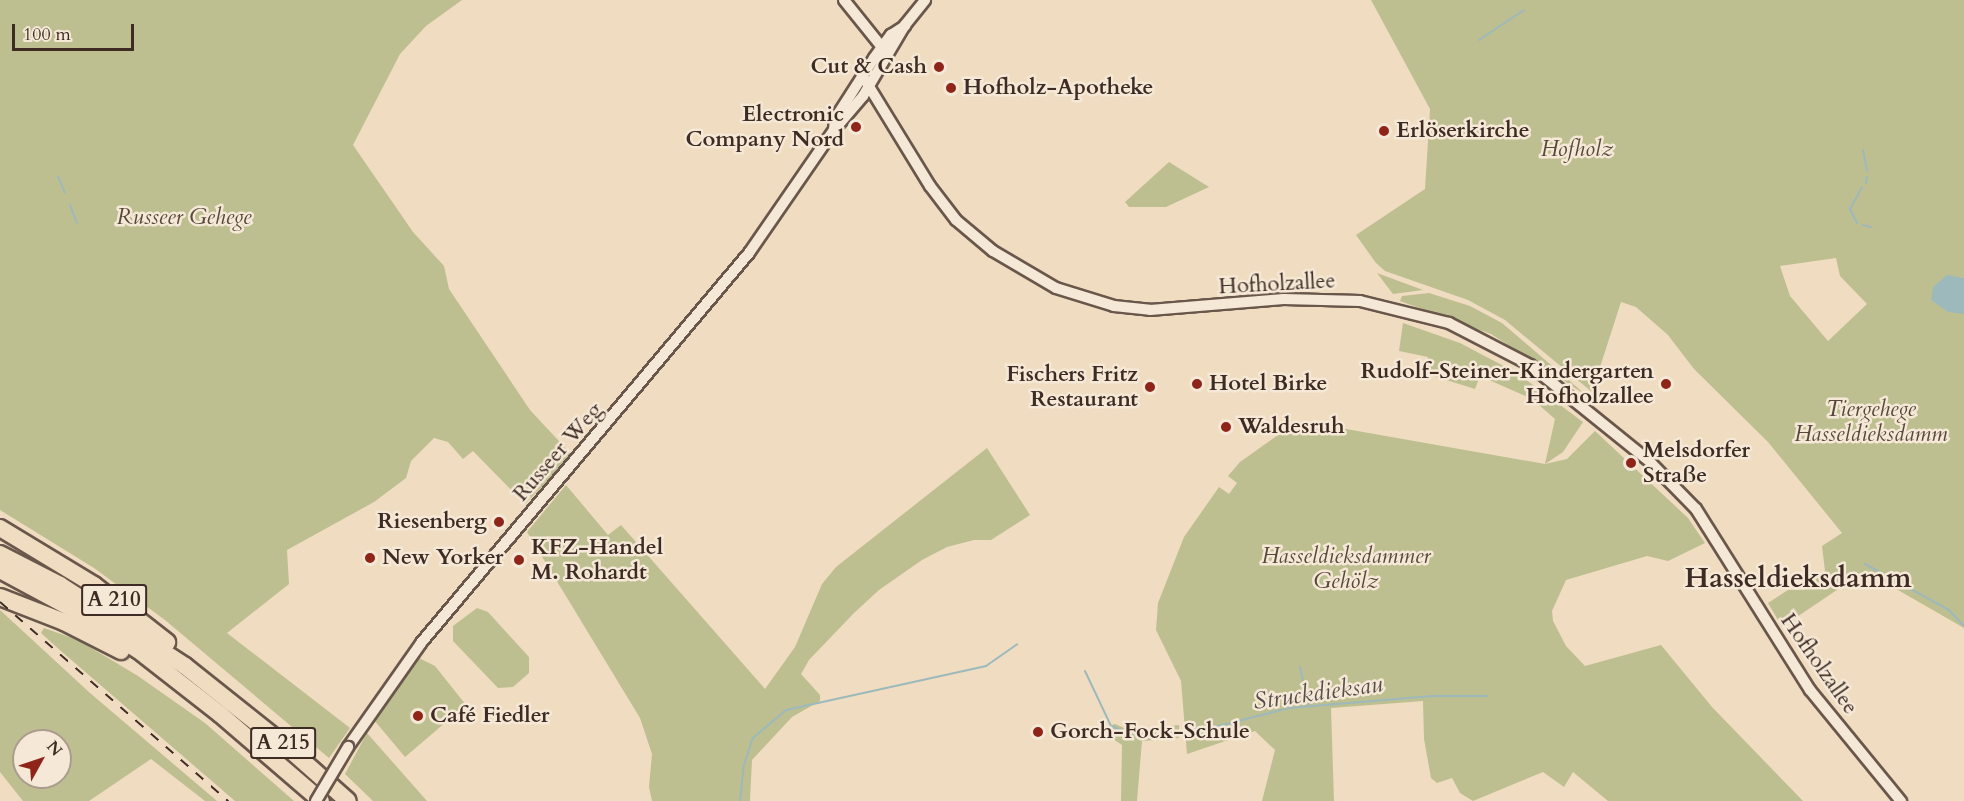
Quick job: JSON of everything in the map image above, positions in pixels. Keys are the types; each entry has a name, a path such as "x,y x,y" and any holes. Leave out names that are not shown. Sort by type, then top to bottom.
{"highway":[{"name":"A 210","path":"0,528 115,601 163,638 215,688"},
{"name":"A 215","path":"0,554 92,605 215,688 348,801"},
{"name":"A 215","path":"0,570 109,631 197,695 321,801"},
{"name":"A 210","path":"0,597 99,639 197,695"}],"street":[{"path":"843,0 885,51 926,0"},
{"name":"Russeer Weg","path":"834,130 835,119 862,75 885,51"},
{"name":"Russeer Weg","path":"316,801 348,747 416,650 736,269 786,203 834,130 870,86 885,51"},
{"name":"Hofholzallee","path":"862,75 930,186 956,220 993,251 1056,288 1105,304 1150,310 1284,299 1360,301 1449,323 1530,365 1650,462 1696,509 1810,690 1900,801"}],"green space":[{"name":"Russeer Gehege","path":"0,0 462,0 426,26 400,54 353,145 413,232 444,266 449,289 530,410 570,453 570,459 525,504 473,451 463,459 448,442 434,438 411,461 406,478 374,502 287,550 289,584 227,633 350,728 329,758 165,620 94,568 0,510"},
{"name":"Hofholz","path":"1371,0 1964,0 1964,628 1865,571 1782,627 1768,603 1788,590 1803,590 1825,571 1822,546 1842,533 1768,442 1694,369 1668,335 1636,307 1621,302 1592,392 1505,320 1468,300 1385,271 1376,263 1356,235 1425,189 1430,109","holes":["1836,258 1840,276 1867,304 1828,341 1790,296 1780,266"]},
{"path":"1169,162 1209,187 1166,207 1129,207 1125,202"},
{"path":"1377,273 1423,290 1393,294"},
{"path":"1429,293 1470,306 1502,323 1586,395 1491,334 1400,301 1402,296"},
{"path":"1403,323 1460,343 1517,373 1583,422 1563,452 1545,464 1555,419 1532,399 1480,376 1475,389 1424,373 1428,357 1399,351"},
{"name":"Hasseldieksdammer Gehölz","path":"1312,423 1545,464 1567,459 1595,431 1688,518 1705,543 1668,561 1647,556 1566,580 1552,611 1553,621 1566,646 1585,666 1661,645 1712,707 1803,801 1608,801 1573,772 1564,787 1543,772 1473,801 1460,793 1452,778 1437,783 1431,778 1424,739 1423,701 1331,708 1334,801 1262,801 1275,750 1255,731 1187,754 1181,681 1156,630 1158,603 1184,537 1219,487 1229,494 1237,483 1228,476 1240,462 1278,435"},
{"path":"987,448 1030,515 991,540 974,540 947,547 922,560 879,590 854,613 809,660 801,674 820,695 820,701 792,717 752,760 750,801 652,801 649,787 652,754 640,718 527,532 566,485 608,535 621,525 765,689 795,647 822,584 836,567"},
{"path":"477,608 488,612 529,657 529,673 513,687 498,688 453,641 453,626"},
{"path":"0,610 90,693 217,801 205,801 151,759 89,801 23,801 13,789 72,789 72,729 12,729 12,787 0,772"},
{"path":"44,628 78,640 138,676 205,723 294,801 235,801 41,633"},
{"path":"419,658 435,666 466,705 405,757 374,720 383,703"},
{"path":"1115,724 1129,730 1179,725 1179,738 1142,741 1137,801 1121,801 1122,745 1110,737 1106,727"},
{"path":"367,733 427,801 373,801 345,774"}],"water":[{"path":"1947,275 1964,278 1964,314 1948,312 1931,300 1933,287"}],"waterway":[{"path":"1479,40 1524,10"},
{"path":"1863,150 1867,171"},
{"path":"58,177 65,193"},
{"path":"1866,183 1867,177"},
{"path":"1857,223 1850,209 1862,187"},
{"path":"70,205 77,223"},
{"path":"1863,225 1871,227"},
{"name":"Struckdieksau","path":"1865,564 1949,610 1964,626"},
{"name":"Struckdieksau","path":"740,801 744,765 753,738 786,710 986,666 1017,644"},
{"path":"1300,667 1303,680"},
{"name":"Struckdieksau","path":"1085,671 1111,726 1128,733 1148,735 1219,726 1289,708 1432,696 1487,696"},
{"path":"1305,687 1309,705"}],"railway":[{"path":"0,602 228,801"}],"place":[{"name":"Cut & Cash","path":"939,67"},
{"name":"Hofholz-Apotheke","path":"951,88"},
{"name":"Electronic Company Nord","path":"856,127"},
{"name":"Erlöserkirche","path":"1384,131"},
{"name":"Hotel Birke","path":"1197,384"},
{"name":"Rudolf-Steiner-Kindergarten Hofholzallee","path":"1666,384"},
{"name":"Fischers Fritz Restaurant","path":"1150,387"},
{"name":"Waldesruh","path":"1226,427"},
{"name":"Melsdorfer Straße","path":"1631,463"},
{"name":"Riesenberg","path":"499,522"},
{"name":"New Yorker","path":"370,558"},
{"name":"KFZ-Handel M. Rohardt","path":"519,560"},
{"name":"Café Fiedler","path":"418,716"},
{"name":"Gorch-Fock-Schule","path":"1038,732"}],"district":[{"name":"Hasseldieksdamm","path":"1798,578"}],"park label":[{"name":"Tiergehege Hasseldieksdamm","path":"1871,422"}]}
